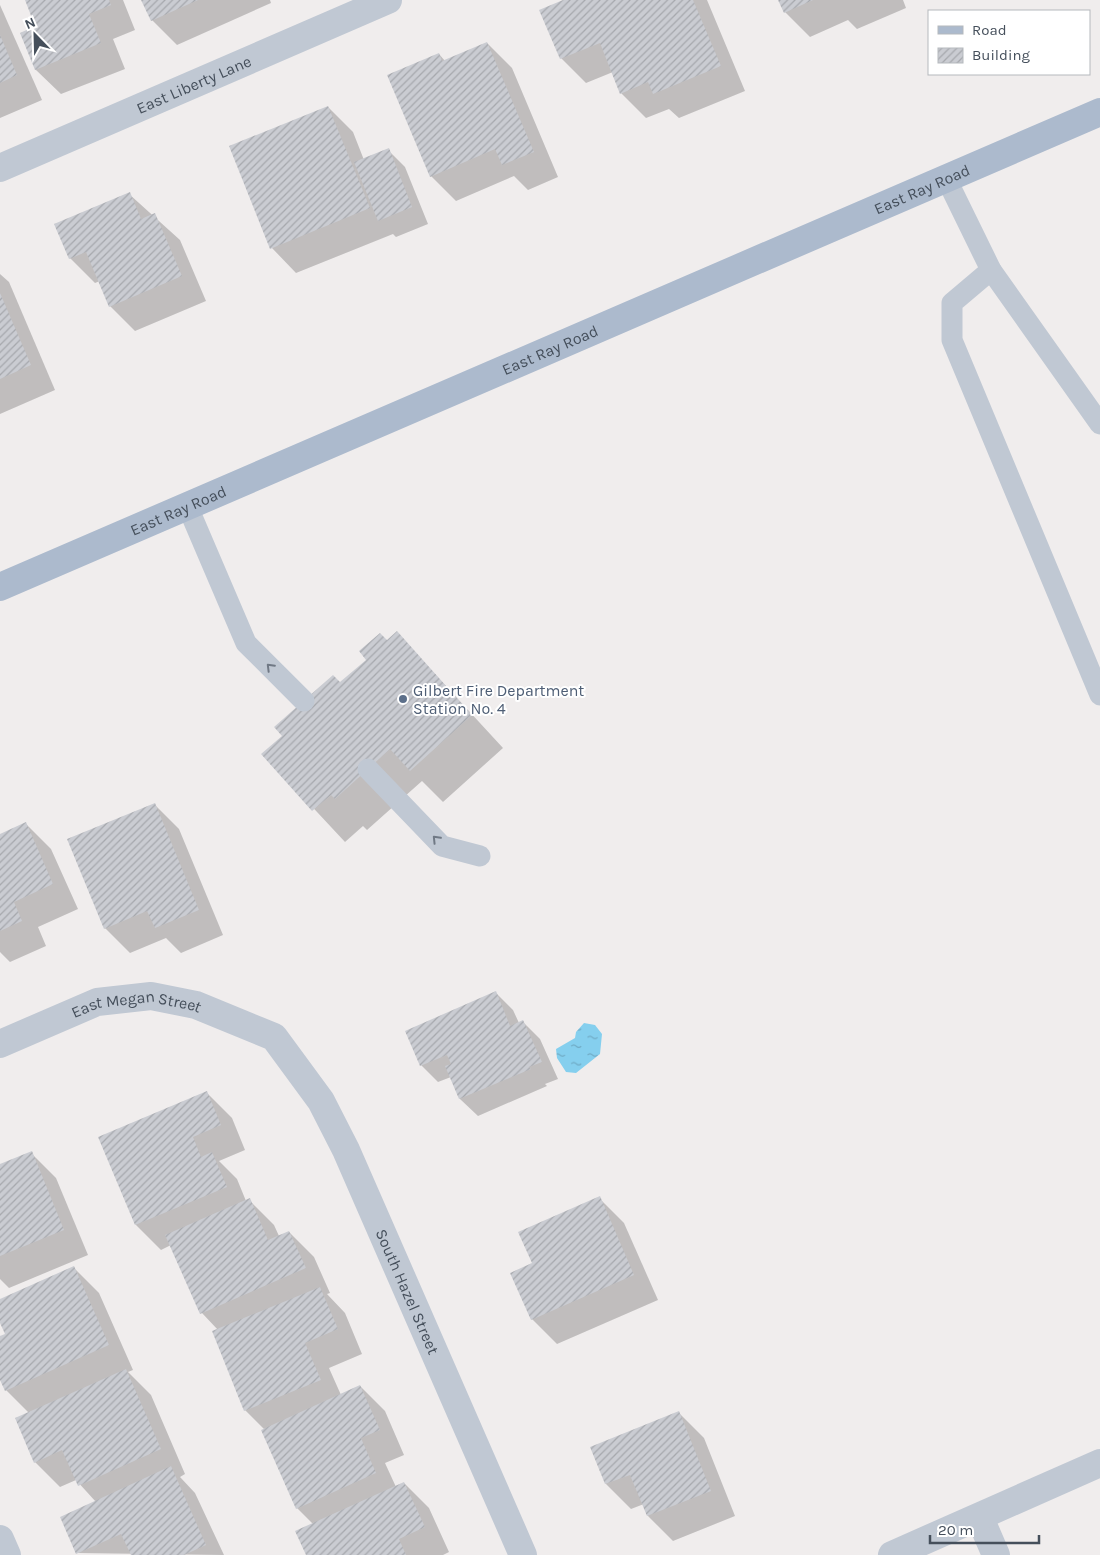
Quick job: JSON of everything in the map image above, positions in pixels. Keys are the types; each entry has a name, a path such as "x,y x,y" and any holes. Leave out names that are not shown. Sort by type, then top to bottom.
{"main road":[{"name":"East Ray Road","path":"0,587 1100,112"}],"street":[{"name":"East Liberty Lane","path":"0,168 388,0"},
{"name":"East Megan Street","path":"0,1044 97,1002 152,996 196,1005 274,1037"},
{"name":"South Hazel Street","path":"274,1037 321,1102 346,1150 523,1555"},
{"path":"892,1555 980,1518 1100,1463"},
{"path":"980,1518 996,1555"},
{"path":"0,1539 7,1555"}],"lane":[{"path":"946,178 991,270 1100,424"},
{"path":"991,270 952,302 952,340 1100,695"},
{"path":"188,505 246,643 304,701"},
{"path":"368,769 442,846 480,856"}],"water":[{"path":"584,1023 595,1025 602,1034 600,1054 576,1073 566,1072 557,1058 556,1049 575,1038 576,1032"}],"building":[{"path":"25,0 109,0 111,5 89,14 101,43 35,70 20,33 35,26"},
{"path":"141,0 198,0 151,21"},
{"path":"563,0 693,0 721,66 653,94 648,82 620,94 600,43 560,59 539,10"},
{"path":"778,0 813,0 784,13"},
{"path":"0,35 17,75 0,83"},
{"path":"487,42 534,152 502,165 495,149 430,177 387,75 439,53 442,61"},
{"path":"328,106 370,208 270,249 229,146"},
{"path":"389,148 412,207 378,221 354,162"},
{"path":"130,192 141,219 155,213 182,276 109,307 86,252 69,259 54,224"},
{"path":"0,293 31,365 0,379"},
{"path":"397,631 472,715 410,771 390,749 335,799 331,795 312,811 261,754 282,736 274,727 333,675 340,682 366,660 359,651 380,633 387,640"},
{"path":"155,803 199,910 155,928 147,911 104,929 67,839"},
{"path":"26,822 53,884 14,902 22,921 0,931 0,834"},
{"path":"496,991 510,1026 523,1020 542,1062 529,1067 531,1069 459,1099 445,1066 451,1064 447,1055 420,1066 405,1031"},
{"path":"207,1091 221,1125 193,1137 201,1157 212,1152 227,1187 135,1225 98,1137"},
{"path":"32,1151 64,1230 0,1256 0,1164"},
{"path":"600,1196 634,1275 531,1320 510,1273 532,1263 518,1232"},
{"path":"250,1198 268,1240 289,1231 306,1268 200,1314 165,1235"},
{"path":"74,1266 109,1345 5,1391 0,1380 0,1336 5,1334 0,1323 0,1299"},
{"path":"320,1287 338,1329 305,1343 321,1380 244,1411 212,1331"},
{"path":"126,1369 161,1449 78,1486 62,1450 34,1463 15,1418"},
{"path":"360,1385 380,1430 361,1438 376,1473 296,1509 261,1430"},
{"path":"679,1411 711,1491 647,1516 630,1475 605,1484 590,1447"},
{"path":"171,1466 206,1545 184,1555 131,1555 121,1534 76,1554 60,1517"},
{"path":"404,1482 425,1527 399,1539 406,1555 306,1555 295,1531"}],"place":[{"name":"Gilbert Fire Department Station No. 4","path":"403,699"}]}
